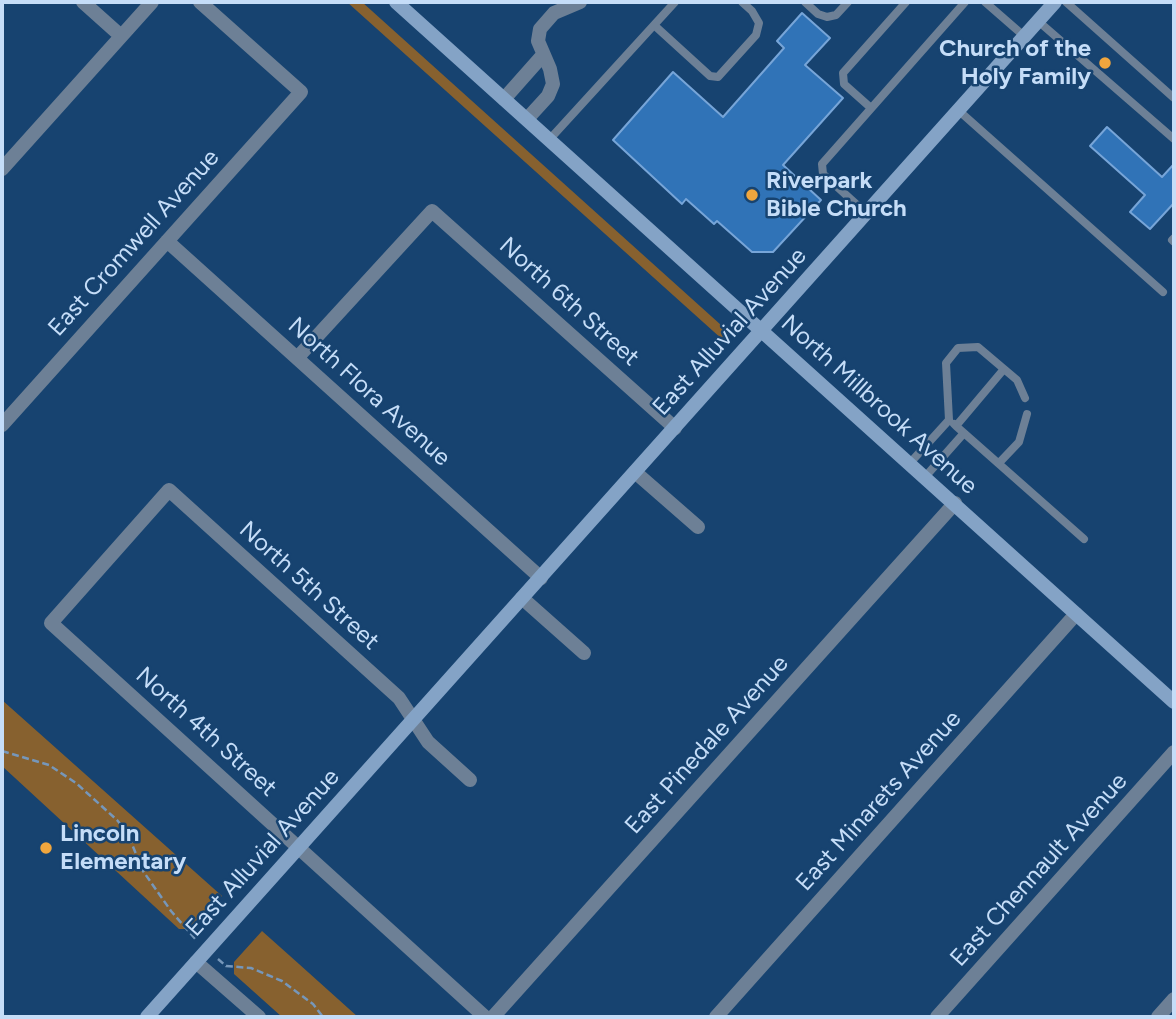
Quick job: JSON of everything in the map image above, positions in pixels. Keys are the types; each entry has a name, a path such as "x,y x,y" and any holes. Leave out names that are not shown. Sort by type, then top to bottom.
{"main road":[{"name":"North Millbrook Avenue","path":"396,2 1174,702"},
{"name":"East Alluvial Avenue","path":"147,1017 1055,2"}],"street":[{"path":"83,2 121,36"},
{"path":"2,169 152,2"},
{"name":"East Cromwell Avenue","path":"2,425 301,92 200,2"},
{"path":"527,120 548,96 553,84 538,41 540,29 554,13 580,2"},
{"path":"505,99 543,55"},
{"name":"North 6th Street","path":"298,358 432,211 675,428"},
{"name":"North Flora Avenue","path":"167,241 541,578"},
{"path":"635,472 698,527"},
{"name":"North 4th Street","path":"169,490 51,623 485,1017"},
{"name":"North 5th Street","path":"169,490 399,698 414,720"},
{"name":"East Pinedale Avenue","path":"493,1017 955,503"},
{"path":"522,598 584,653"},
{"name":"East Minarets Avenue","path":"716,1017 1076,614"},
{"path":"414,720 428,741 470,780"},
{"name":"East Chennault Avenue","path":"937,1017 1174,752"},
{"path":"197,962 259,1017"},
{"path":"1158,1017 1174,999"}],"lane":[{"path":"550,140 675,2"},
{"path":"654,25 710,76 718,77 756,35 759,23 752,11 742,2"},
{"path":"805,2 827,18 836,15 848,2"},
{"path":"871,108 844,84 843,74 906,2"},
{"path":"866,213 823,174 822,164 965,2"},
{"path":"985,2 1024,36"},
{"path":"1066,2 1174,98"},
{"path":"1038,21 1174,139"},
{"path":"958,110 1163,292"},
{"path":"1025,398 1017,380 978,347 958,348 946,363 953,423 1084,539"},
{"path":"910,463 953,423 1004,369"},
{"path":"999,463 1019,442 1027,414"},
{"path":"925,477 964,433"}],"path":[{"path":"2,751 49,765 76,783 117,820 127,832 143,870 188,933"},
{"path":"226,966 251,968 282,981 313,1004 323,1017"}],"shaded area":[{"path":"347,2 362,2 721,325 724,329 723,340"},
{"path":"2,700 222,896 193,929 179,929 2,766"},
{"path":"262,931 358,1017 282,1017 234,974 234,962"}],"building":[{"path":"802,13 830,38 805,65 843,98 783,165 821,200 773,252 752,252 717,221 714,224 686,199 682,204 613,140 673,72 723,117 784,48 777,41"},
{"path":"1107,127 1162,177 1174,164 1174,203 1150,229 1130,212 1145,195 1090,146"}],"place":[{"name":"Church of the Holy Family","path":"1105,63"},
{"name":"Riverpark Bible Church","path":"752,195"},
{"name":"Lincoln Elementary","path":"46,848"}]}
